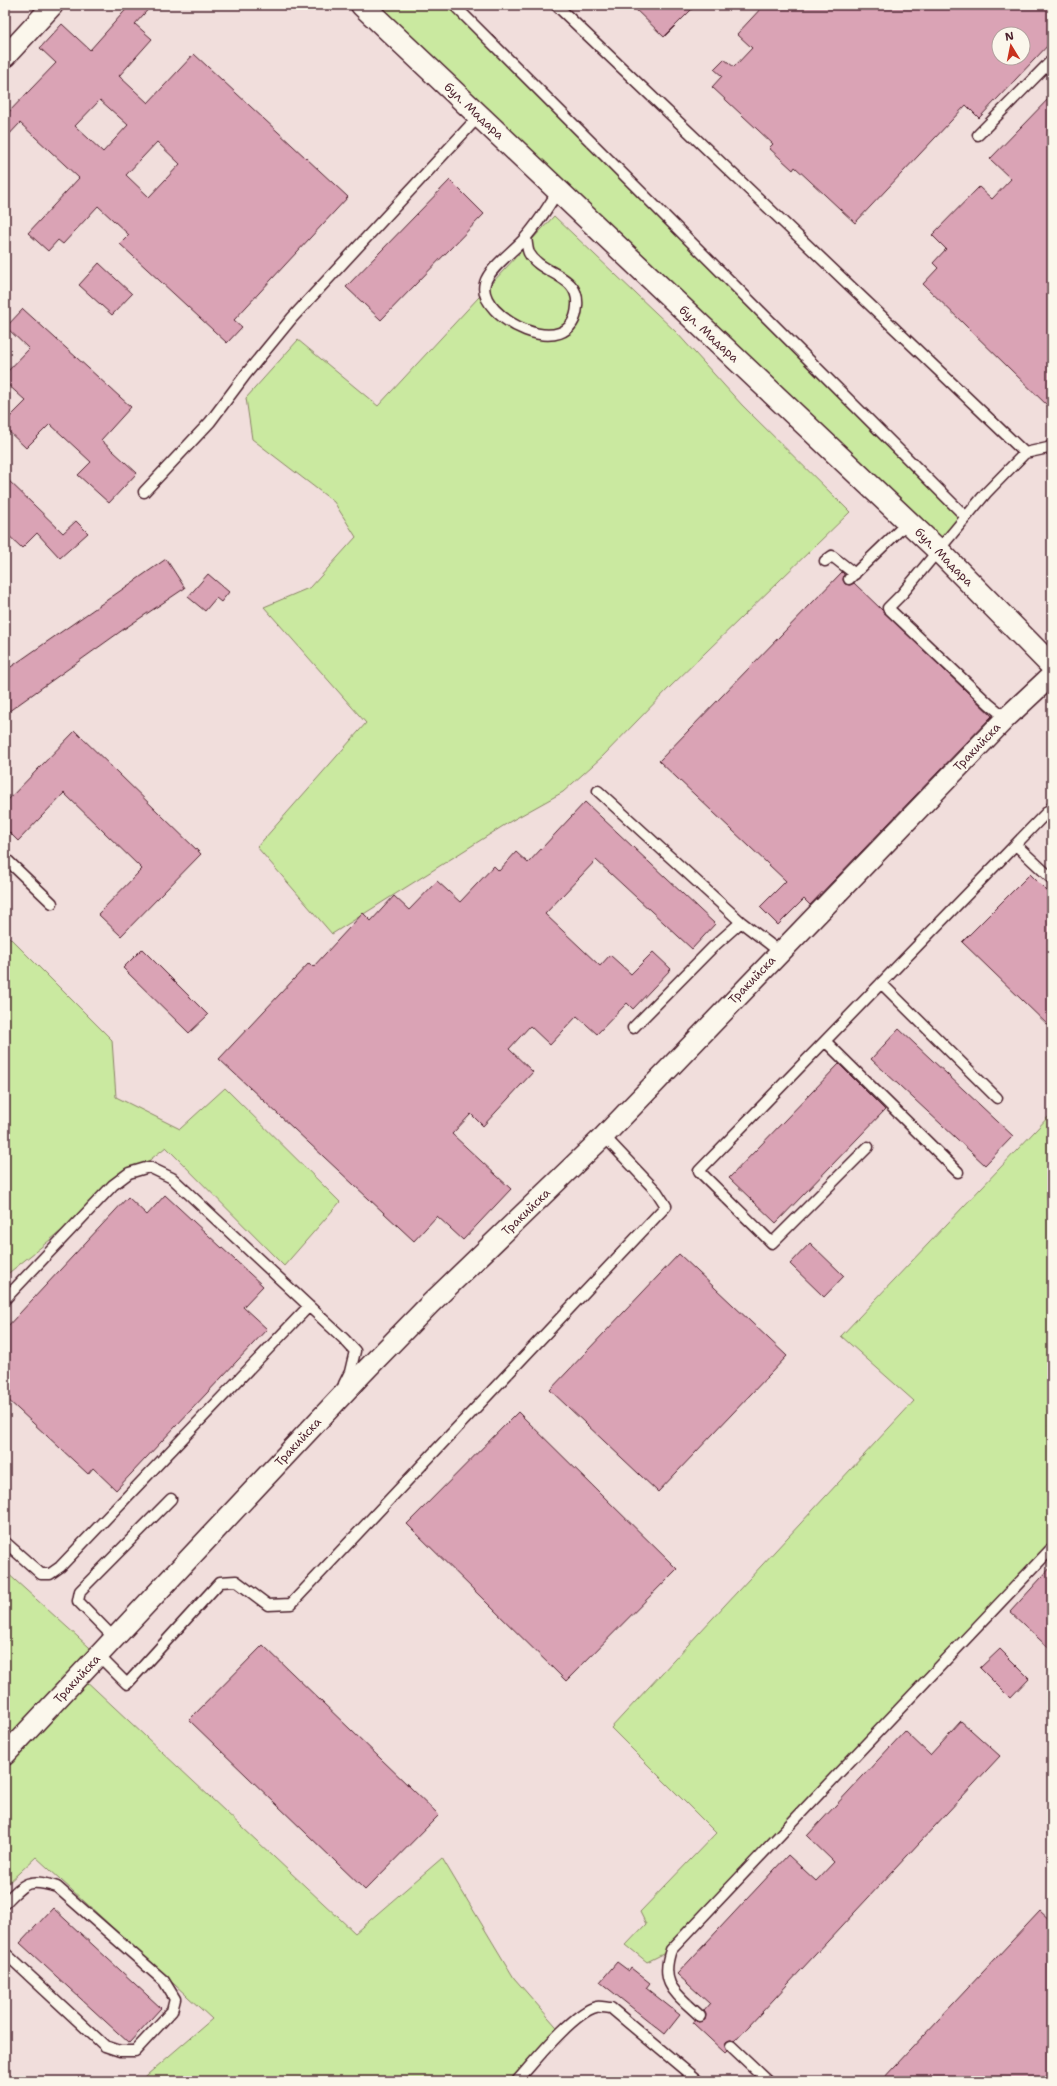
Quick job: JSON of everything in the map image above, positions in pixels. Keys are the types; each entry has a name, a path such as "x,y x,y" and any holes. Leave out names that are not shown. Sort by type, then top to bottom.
{"main road":[{"name":"бул. Мадара","path":"362,5 938,550 1052,666"}],"street":[{"path":"5,57 54,5"},
{"name":"Тракийска","path":"5,1755 334,1403 430,1304 604,1136 1006,718 1052,675"}],"lane":[{"path":"454,5 966,517"},
{"path":"556,5 1025,453"},
{"path":"978,135 1052,60"},
{"path":"144,492 210,422 246,374 292,318 479,116"},
{"path":"526,238 529,252 542,265 566,280 575,293 577,306 572,322 566,328 552,335 541,336 530,332 490,307 484,295 485,282 488,277 526,238 558,191"},
{"path":"1006,718 989,704 888,608 902,594 986,493 1025,453 1051,448"},
{"path":"825,561 832,556 852,577 908,522"},
{"path":"598,791 741,922 780,952"},
{"path":"868,1147 772,1243 699,1171 1052,808"},
{"path":"1016,845 1052,879"},
{"path":"5,858 52,902"},
{"path":"633,1028 713,947 741,922"},
{"path":"881,983 997,1098"},
{"path":"825,1041 958,1172"},
{"path":"99,1656 127,1684 220,1582 236,1581 268,1605 291,1604 666,1206 657,1192 604,1136"},
{"path":"5,1299 113,1185 128,1173 149,1167 172,1178 344,1339 354,1351 350,1372 334,1403"},
{"path":"5,1542 41,1574 50,1574 60,1567 309,1306"},
{"path":"115,1639 78,1601 80,1591 170,1499"},
{"path":"700,2016 679,1996 667,1979 666,1964 671,1950 1052,1548"},
{"path":"5,1903 20,1888 38,1881 57,1887 164,1981 175,1999 172,2011 135,2051 120,2051 105,2046 5,1953"},
{"path":"517,2081 562,2033 584,2013 597,2007 611,2008 698,2081"},
{"path":"731,2046 768,2081"}],"shaded area":[{"path":"5,5 1052,5 1052,2081 5,2081"}],"green space":[{"path":"362,5 454,5 966,517 938,550"},
{"path":"554,216 676,332 742,405 850,512 670,687 602,757 563,792 511,821 332,934 257,847 366,723 264,607 311,587 356,537 334,502 252,439 246,398 298,340 378,406"},
{"path":"5,933 112,1040 116,1097 180,1129 225,1088 340,1202 284,1266 166,1147 5,1276"},
{"path":"1052,1113 1052,1548 671,1950 647,1962 626,1945 646,1924 640,1912 716,1833 611,1728 914,1401 841,1336"},
{"path":"5,1571 99,1656 81,1676 355,1933 442,1858 514,1978 562,2033 515,2081 140,2081 212,2019 36,1857 5,1886"}],"building":[{"path":"130,5 152,5 135,24 152,39 119,76 148,103 194,54 348,197 234,320 242,327 227,343 120,244 129,235 98,206 63,244 58,240 48,251 28,233 79,178 20,123 5,139 5,116 56,63 40,48 62,24 90,50","holes":["100,100 128,125 103,152 75,126","157,142 180,164 149,197 126,175"]},
{"path":"631,5 696,5 664,37"},
{"path":"764,5 1052,5 1052,41 1031,63 1031,26 991,26 991,66 1028,66 979,118 966,105 855,223 795,167 793,170 769,148 773,144 712,87 722,76 714,69 724,59 734,67 752,48 737,34"},
{"path":"1052,95 1052,410 923,284 938,268 933,263 946,249 932,235 979,187 992,199 1011,179 990,159"},
{"path":"450,180 484,214 381,320 346,287"},
{"path":"99,263 132,294 112,315 79,285"},
{"path":"23,309 131,407 101,440 137,473 109,503 78,475 91,462 50,424 26,448 5,428 5,422 26,401 5,382 5,374 29,349 6,327"},
{"path":"5,477 63,533 76,521 88,533 60,558 37,533 22,548 5,532"},
{"path":"166,559 185,588 124,629 5,714 5,671"},
{"path":"842,572 844,574 843,580 845,584 850,585 854,583 992,716 810,905 804,899 778,925 760,907 786,881 659,761"},
{"path":"208,574 229,592 221,602 216,598 205,611 188,597"},
{"path":"75,731 201,854 121,936 98,914 142,869 64,793 18,841 5,828 5,803"},
{"path":"585,802 715,924 692,949 596,860 545,914 600,966 610,955 631,974 653,952 671,969 633,1009 627,1003 597,1034 577,1016 550,1045 530,1026 509,1049 533,1072 483,1126 471,1114 452,1134 511,1189 463,1240 437,1216 414,1241 219,1059 309,963 313,967 363,913 371,921 394,896 409,910 437,881 460,902 494,866 499,871 516,852 528,863"},
{"path":"1030,874 1052,896 1052,1029 962,942"},
{"path":"142,949 208,1015 189,1033 123,968"},
{"path":"899,1029 1013,1136 985,1165 871,1059"},
{"path":"839,1064 885,1110 776,1223 729,1178"},
{"path":"165,1195 263,1286 243,1307 267,1329 116,1490 93,1468 88,1474 5,1397 5,1329 128,1197 147,1215"},
{"path":"810,1243 844,1276 824,1297 790,1264"},
{"path":"679,1254 787,1356 658,1492 550,1390"},
{"path":"518,1412 677,1569 566,1681 407,1524"},
{"path":"1052,1566 1052,1651 1010,1612"},
{"path":"263,1645 439,1815 365,1890 189,1720"},
{"path":"1000,1649 1029,1678 1010,1698 980,1668"},
{"path":"961,1721 1000,1756 735,2041 730,2040 726,2042 725,2047 727,2051 725,2053 693,2023 695,2020 699,2022 705,2020 706,2014 704,2011 710,2004 677,1974 788,1855 816,1881 834,1862 807,1836 905,1731 930,1755"},
{"path":"53,1908 161,2008 129,2043 20,1943"},
{"path":"1040,1911 1052,1922 1052,2081 881,2081"},
{"path":"617,1962 629,1971 631,1968 650,1983 646,1988 680,2015 665,2034 600,1982"}]}
